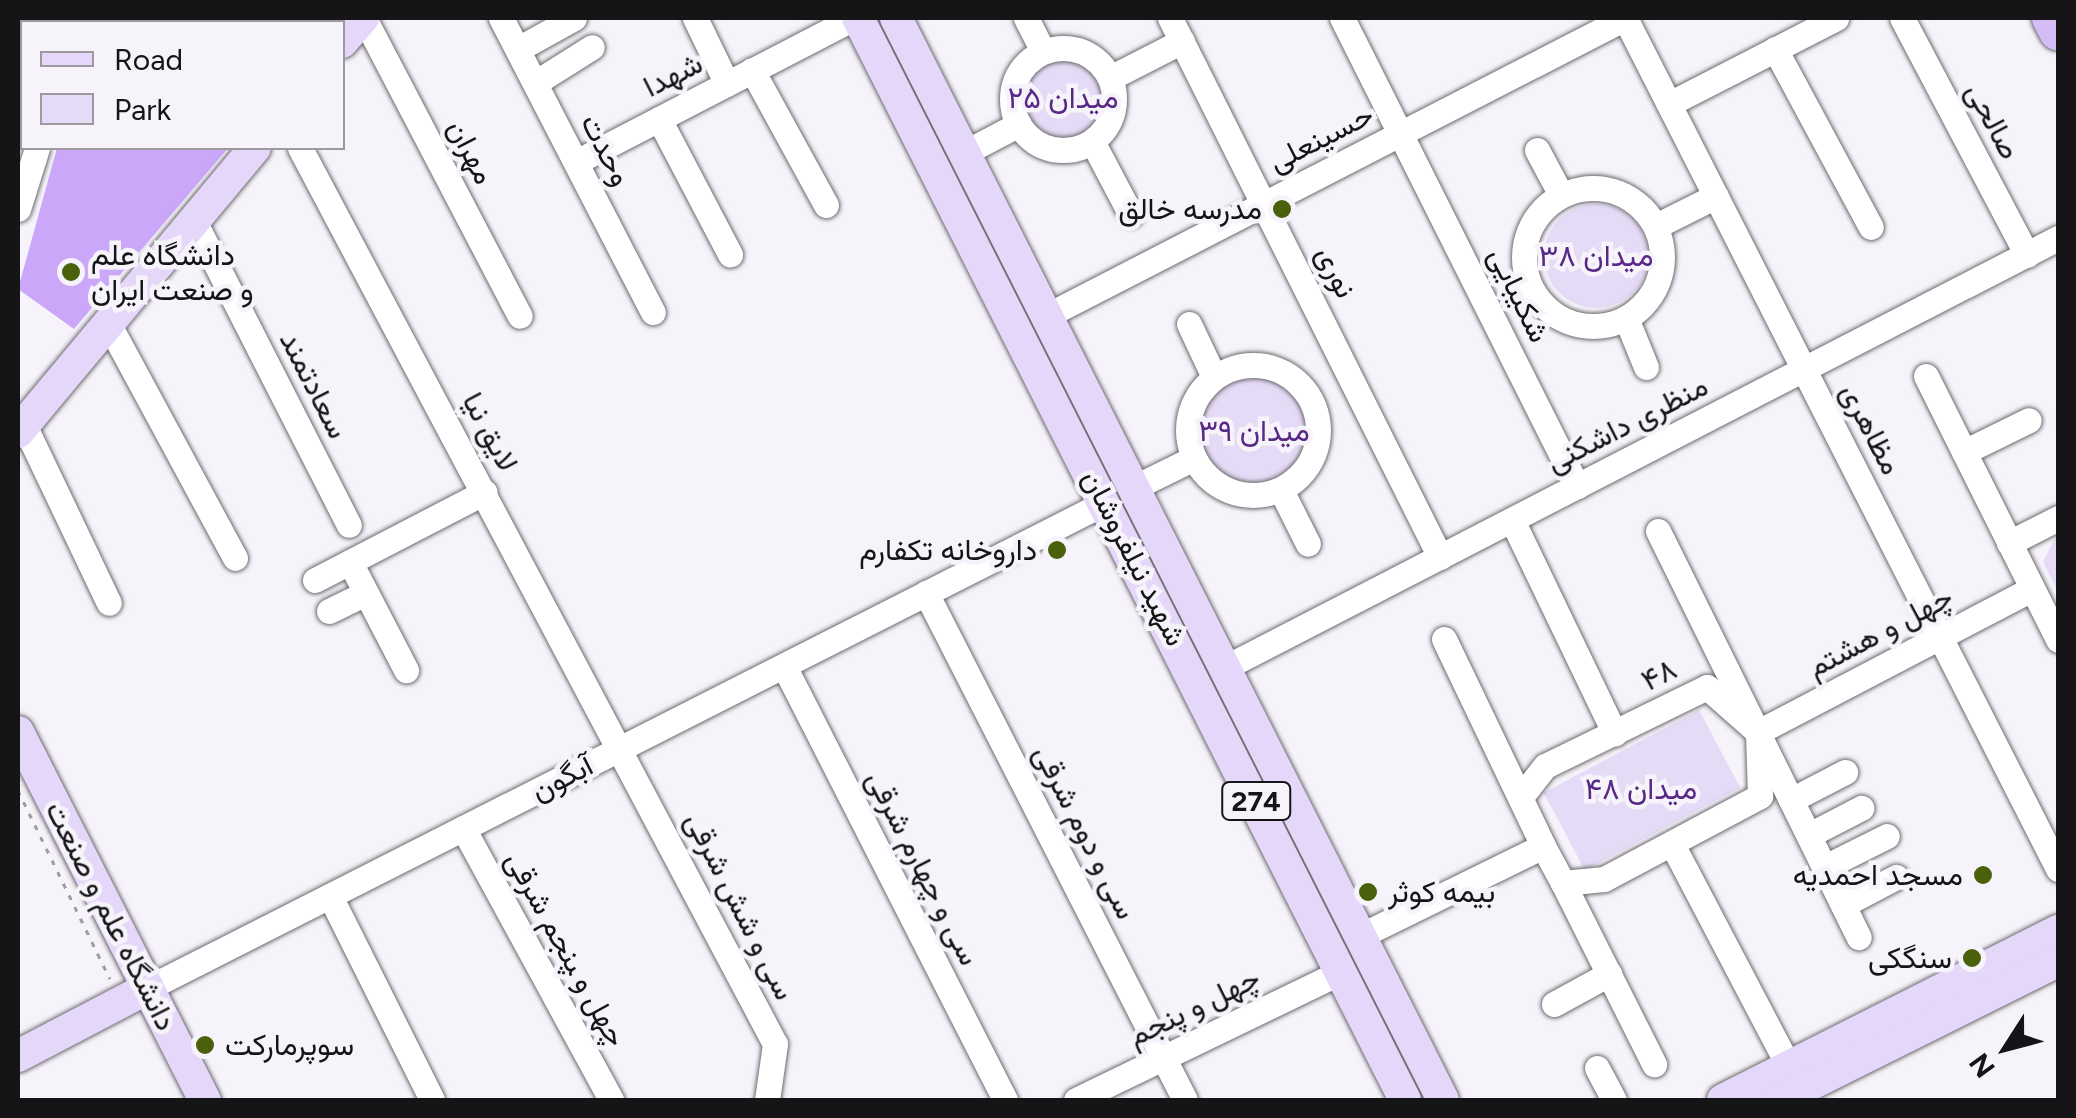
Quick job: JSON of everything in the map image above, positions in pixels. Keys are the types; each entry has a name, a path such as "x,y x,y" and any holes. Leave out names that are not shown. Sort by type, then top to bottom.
{"highway":[{"path":"2052,18 2058,31"}],"main road":[{"path":"345,39 364,18"},
{"name":"شهید نیلفروشان","path":"856,18 1120,495 1224,668 1443,1100"},
{"name":"274","path":"896,18 1046,316 1120,495"},
{"path":"21,428 253,150"},
{"name":"شهید نیلفروشان","path":"1120,495 1341,972 1405,1100"},
{"name":"دانشگاه علم و صنعت","path":"18,732 205,1100"},
{"path":"1791,1090 2058,931"},
{"path":"106,996 123,989 128,949"},
{"path":"1724,1100 1791,1090 2058,961"},
{"name":"آبگون","path":"18,1056 106,996 148,988"}],"street":[{"name":"مهران","path":"364,18 520,316"},
{"name":"وحدت","path":"501,18 653,312"},
{"path":"518,49 574,18"},
{"path":"694,18 727,84"},
{"name":"شهدا","path":"576,162 856,18"},
{"path":"1026,18 1043,51"},
{"name":"نوری","path":"1170,18 1440,557"},
{"name":"شکیبایی","path":"1342,18 1577,486"},
{"name":"حسینعلی","path":"1046,316 1625,18"},
{"name":"مظاهری","path":"1625,18 2058,869"},
{"name":"صالحی","path":"1902,18 2027,255"},
{"path":"1669,104 1823,21"},
{"path":"1110,78 1182,41"},
{"path":"535,83 592,47"},
{"path":"1074,48 1110,78 1114,111 1093,143 1052,149 1018,124 1012,89 1029,60 1043,51 1074,48"},
{"path":"1775,49 1871,227"},
{"path":"752,70 826,205"},
{"path":"660,119 730,254"},
{"path":"964,153 1018,124"},
{"path":"1093,143 1132,215"},
{"path":"18,209 36,150"},
{"name":"لایق نیا","path":"301,150 622,748"},
{"path":"1537,150 1560,195"},
{"path":"1604,188 1625,195 1656,226 1662,268 1643,306 1626,318 1605,325 1562,319 1532,288 1525,246 1537,217 1560,195 1604,188"},
{"path":"1656,226 1716,196"},
{"name":"سعادتمند","path":"194,220 349,525"},
{"name":"منظری داشکنی","path":"1224,668 2058,238"},
{"path":"1490,310 1532,288"},
{"path":"1626,318 1646,368"},
{"path":"108,323 236,558"},
{"path":"1189,324 1214,377"},
{"path":"1251,364 1271,367 1309,393 1317,446 1297,479 1280,490 1251,495 1221,488 1194,458 1189,414 1214,377 1251,364"},
{"path":"1309,393 1350,374"},
{"path":"1926,376 2057,633"},
{"path":"1964,452 2028,420"},
{"path":"21,428 109,602"},
{"name":"آبگون","path":"148,988 1194,458"},
{"path":"1280,490 1308,544"},
{"path":"315,580 485,492"},
{"path":"2009,543 2058,518"},
{"path":"1512,520 1615,734"},
{"path":"1658,531 1859,937"},
{"path":"350,562 406,670"},
{"name":"چهل و هشتم","path":"1758,732 2032,589"},
{"path":"329,612 366,593"},
{"name":"سی و دوم شرقی","path":"926,593 1185,1100"},
{"path":"1444,639 1654,1064"},
{"name":"سی و چهارم شرقی","path":"784,666 1005,1100"},
{"name":"۴۸","path":"1521,797 1545,766 1706,686 1758,732"},
{"path":"1563,883 1604,879 1760,796 1758,732"},
{"name":"سی و شش شرقی","path":"622,748 776,1044 767,1100"},
{"path":"1791,800 1845,772"},
{"path":"1809,835 1861,808"},
{"name":"چهل و ‍پنجم شرقی","path":"463,828 611,1100"},
{"path":"1825,867 1887,836"},
{"path":"1672,844 1791,1090"},
{"path":"1360,936 1543,846"},
{"path":"1843,904 1896,877"},
{"path":"330,896 432,1100"},
{"name":"چهل و پنجم","path":"1076,1100 1341,972"},
{"path":"1554,1004 1609,974"},
{"path":"1597,1068 1614,1100"}],"path":[{"path":"18,790 106,996"}],"green space":[{"name":"میدان ۲۵","path":"1055,57 1071,57 1097,75 1104,98 1101,114 1092,127 1071,139 1055,139 1029,121 1022,106 1022,90 1040,64"},
{"name":"میدان ۳۸","path":"1596,204 1616,208 1633,219 1644,236 1648,256 1644,276 1633,293 1616,304 1596,308 1576,304 1559,293 1548,276 1544,256 1548,236 1559,219 1576,208"},
{"name":"میدان ۳۹","path":"1251,365 1289,376 1315,412 1317,445 1281,490 1241,495 1194,458 1198,394"},
{"path":"2058,532 2058,592 2043,562"},
{"name":"میدان ۴۸","path":"1699,710 1740,788 1585,870 1544,793"}],"shaded area":[{"path":"92,18 240,18 240,20"},
{"name":"دانشگاه علم و صنعت ایران","path":"56,150 226,150 74,329 18,289"}],"place":[{"name":"مدرسه خالق","path":"1282,209"},
{"name":"دانشگاه علم و صنعت ایران","path":"71,272"},
{"name":"داروخانه تکفارم","path":"1057,550"},
{"name":"مسجد احمدیه","path":"1983,875"},
{"name":"بیمه کوثر","path":"1368,892"},
{"name":"سنگکی","path":"1972,958"},
{"name":"سوپرمارکت","path":"205,1045"}]}
